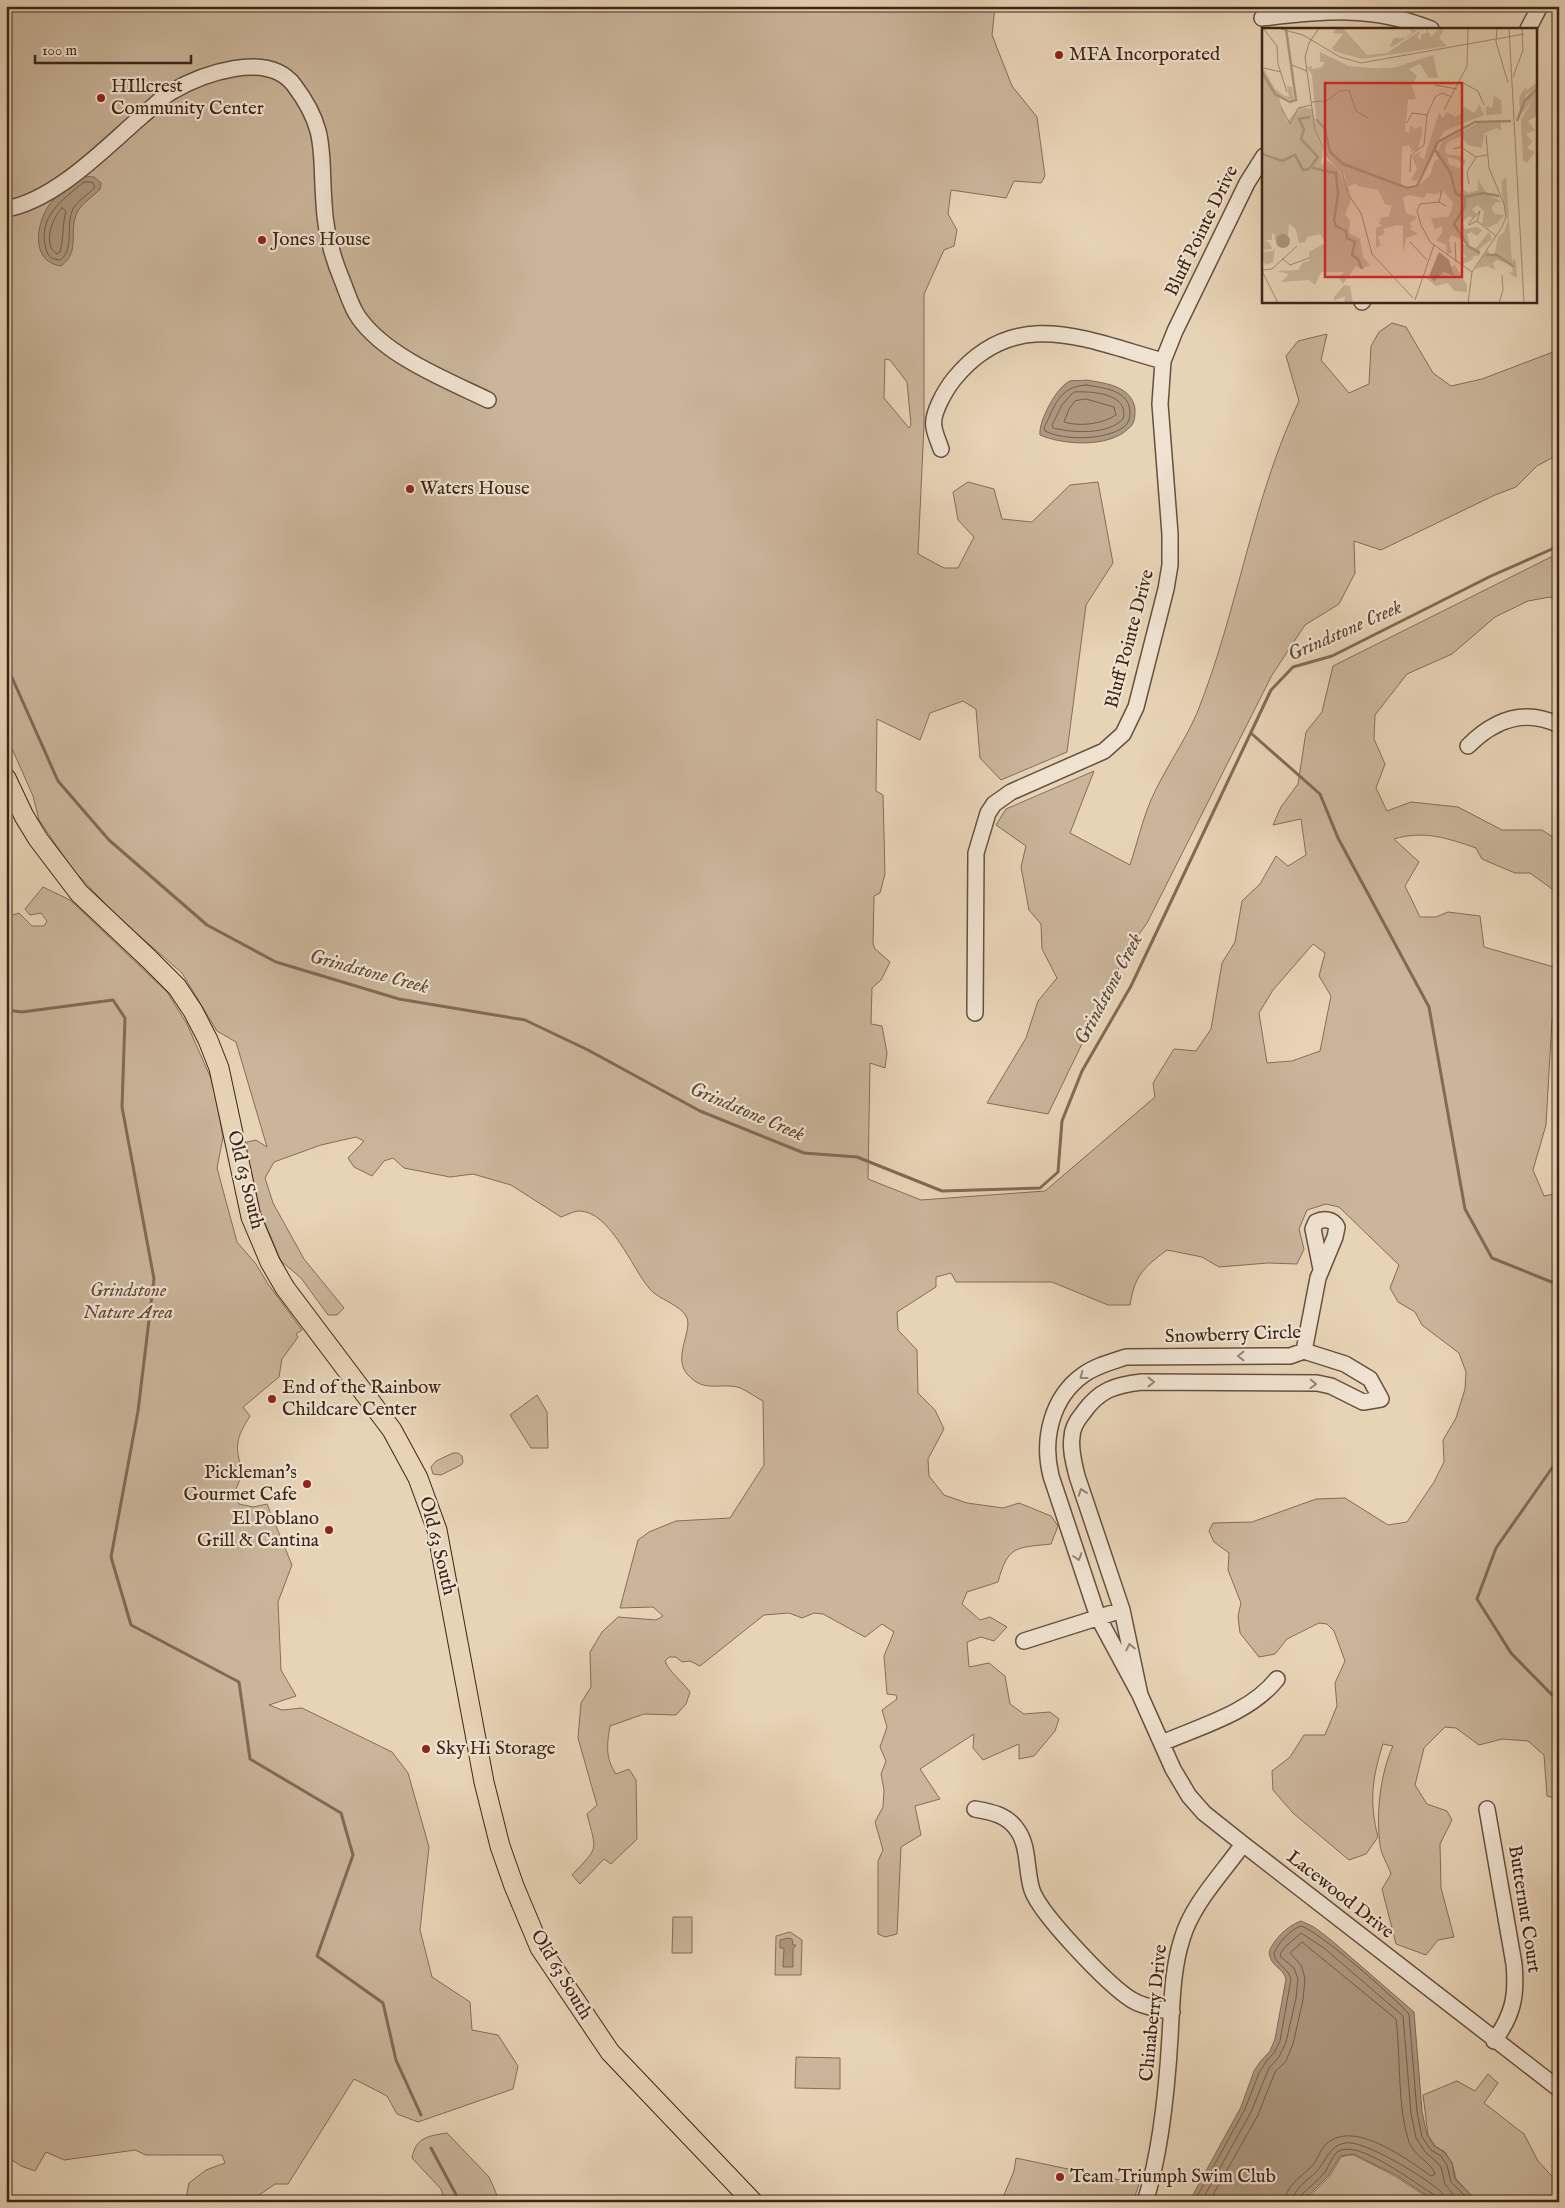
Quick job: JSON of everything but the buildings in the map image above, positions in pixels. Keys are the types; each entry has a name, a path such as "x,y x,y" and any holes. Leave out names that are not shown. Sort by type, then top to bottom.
{"main road":[{"name":"Old 63 South","path":"6,778 24,816 38,839 79,893 177,987 193,1011 208,1040 219,1068 249,1208 270,1262 285,1288 392,1430 418,1478 437,1530 484,1782 500,1846 514,1886 540,1948 610,2052 753,2202"}],"street":[{"path":"1529,28 1540,6"},
{"path":"1262,18 1325,10 1377,14 1410,21 1428,28"},
{"path":"6,209 47,193 84,166 170,92 223,71 242,67 259,67 275,71 290,81 302,96 314,118 322,143 324,204 329,240 336,267 358,318 377,337 419,367 488,400"},
{"name":"Bluff Pointe Drive","path":"975,1013 976,854 988,813 994,804 1011,792 1104,751 1123,734 1136,707 1166,589 1170,565 1170,534 1160,404 1163,361 1175,331 1247,183 1262,159"},
{"path":"941,449 933,425 944,394 961,371 973,359 1001,343 1019,336 1040,333 1065,334 1163,361"},
{"path":"1468,746 1482,732 1501,721 1537,718 1559,725"},
{"path":"1304,1351 1321,1269"},
{"name":"Snowberry Circle","path":"1304,1351 1345,1364 1370,1378 1381,1399 1364,1402 1331,1386 1291,1383 1142,1382 1126,1384 1106,1390 1091,1400 1078,1419 1072,1436 1073,1457 1077,1476 1122,1610 1140,1695 1098,1617 1047,1462 1051,1421 1060,1401 1083,1374 1126,1357 1290,1356 1304,1351"},
{"path":"1290,1356 1291,1383"},
{"path":"1024,1641 1122,1610"},
{"path":"1162,1743 1242,1708 1267,1692 1277,1679"},
{"name":"Lacewood Drive","path":"1140,1695 1173,1769 1188,1796 1204,1813 1494,2041 1559,2089"},
{"path":"975,1809 994,1812 1019,1831 1032,1892 1042,1910 1107,1981 1132,2000 1152,2008 1172,2012"},
{"name":"Butternut Court","path":"1487,1809 1514,1964 1516,1987 1506,2024 1494,2041"},
{"name":"Chinaberry Drive","path":"1146,2202 1160,2135 1168,2066 1176,1964 1182,1939 1194,1912 1243,1844"}],"green space":[{"path":"6,6 995,6 992,35 1012,86 1037,117 1045,176 1041,183 1014,181 1006,198 951,190 948,214 957,230 954,246 944,250 924,294 924,425 918,554 944,568 958,568 974,537 958,520 953,492 968,482 994,489 1002,519 1032,522 1070,485 1098,482 1113,563 1086,605 1067,752 1001,780 980,758 976,709 963,701 930,713 920,740 877,719 876,791 883,795 885,874 880,893 874,896 873,944 875,949 890,962 881,980 872,988 871,1024 882,1026 887,1053 885,1068 870,1063 868,1179 921,1200 1045,1191 1155,1097 1153,1083 1174,1049 1196,1051 1211,1029 1222,963 1235,942 1242,901 1260,884 1276,856 1288,866 1306,855 1301,819 1273,825 1281,807 1298,784 1306,732 1322,712 1333,666 1559,553 1559,602 1550,597 1528,601 1495,617 1452,654 1407,674 1375,715 1374,739 1385,764 1376,788 1387,811 1411,802 1458,807 1502,830 1542,830 1559,841 1559,894 1530,873 1515,873 1482,859 1476,848 1465,844 1425,835 1405,836 1394,839 1419,862 1405,886 1420,917 1436,917 1448,912 1480,916 1484,947 1554,967 1559,973 1559,1011 1552,1020 1546,1125 1533,1170 1544,1196 1559,1193 1559,1799 1547,1796 1544,1755 1528,1741 1502,1739 1479,1745 1456,1728 1445,1727 1424,1748 1415,1785 1427,1804 1447,1811 1452,1820 1440,1844 1441,1888 1454,1937 1438,1940 1426,1955 1396,1944 1382,1889 1391,1874 1380,1845 1380,1794 1385,1769 1393,1746 1383,1744 1376,1768 1373,1812 1378,1837 1366,1854 1349,1860 1293,1813 1273,1790 1272,1771 1290,1757 1304,1735 1325,1735 1337,1706 1335,1683 1345,1661 1334,1631 1327,1624 1319,1623 1287,1639 1275,1654 1259,1657 1240,1633 1238,1616 1241,1603 1228,1570 1229,1553 1214,1542 1209,1531 1213,1523 1252,1522 1316,1499 1345,1498 1388,1525 1407,1522 1434,1482 1444,1462 1443,1440 1456,1418 1465,1389 1466,1372 1459,1353 1422,1325 1415,1312 1398,1302 1390,1288 1399,1265 1339,1207 1326,1204 1307,1210 1299,1229 1304,1249 1297,1264 1268,1263 1219,1267 1202,1257 1167,1250 1141,1273 1130,1305 1108,1305 1052,1282 956,1282 951,1273 936,1277 936,1287 897,1312 898,1330 917,1350 918,1393 935,1410 944,1429 928,1459 929,1476 944,1495 967,1503 1003,1508 1019,1503 1051,1516 1058,1526 1051,1544 1029,1546 1015,1551 1006,1561 998,1582 967,1592 962,1604 980,1620 990,1617 1007,1627 994,1641 981,1637 967,1642 969,1667 989,1663 1005,1676 1010,1704 1024,1714 1050,1712 1059,1719 1055,1731 1034,1756 1019,1759 1019,1744 983,1760 973,1748 974,1734 920,1769 940,1799 915,1806 921,1835 901,1847 897,1934 885,1937 878,1934 878,1861 883,1850 875,1822 883,1807 884,1790 881,1774 886,1761 880,1747 887,1727 882,1710 897,1699 896,1695 887,1694 884,1656 894,1632 882,1624 865,1637 823,1614 814,1613 802,1618 789,1613 764,1615 700,1666 690,1661 682,1662 676,1657 669,1657 665,1661 669,1669 690,1692 686,1704 676,1715 644,1714 610,1726 608,1757 612,1768 616,1774 629,1769 636,1780 637,1839 611,1864 604,1859 580,1884 572,1875 587,1859 593,1848 593,1836 587,1814 597,1805 578,1738 581,1703 591,1687 590,1652 602,1632 618,1617 656,1620 663,1616 653,1607 620,1608 638,1540 649,1532 676,1521 730,1518 764,1465 763,1401 737,1387 705,1385 693,1380 687,1374 683,1367 682,1353 688,1324 687,1318 680,1309 658,1296 649,1288 619,1242 601,1220 590,1213 579,1211 561,1217 511,1185 473,1174 450,1177 404,1168 393,1158 384,1161 372,1176 354,1167 348,1158 364,1141 356,1137 321,1145 274,1162 265,1178 273,1203 304,1259 344,1308 337,1315 328,1315 301,1278 281,1261 260,1211 246,1150 247,1142 256,1140 267,1147 236,1042 217,1031 182,973 119,918 73,870 39,820 33,796 6,735","holes":["885,359 890,360 907,382 911,425 909,428 884,398","1313,944 1325,953 1319,976 1331,996 1320,1051 1292,1061 1267,1063 1259,1013 1273,990"]},
{"path":"1392,323 1406,327 1433,373 1451,386 1482,379 1553,352 1559,343 1559,454 1537,466 1516,487 1495,495 1381,550 1354,541 1355,573 1339,604 1305,625 1272,675 1147,923 1127,951 1048,1114 987,1103 1026,1038 1038,1001 1057,978 1042,949 1041,924 1029,910 1021,867 1026,846 996,825 1006,809 1094,771 1070,833 1130,865 1151,800 1197,713 1224,635 1269,477 1299,401 1286,356 1298,341 1327,334 1321,360 1349,393 1369,384 1371,346 1379,332"},
{"name":"Grindstone Nature Area","path":"43,887 70,900 167,992 187,1024 213,1083 223,1137 217,1168 237,1242 256,1264 268,1284 302,1330 296,1334 298,1337 282,1359 279,1377 243,1407 250,1416 239,1437 238,1443 238,1456 243,1472 234,1494 239,1504 253,1507 267,1504 292,1565 278,1602 281,1670 296,1696 269,1705 282,1710 302,1708 392,1752 408,1773 429,1847 420,1930 432,1977 470,2002 472,2030 498,2035 518,2066 513,2089 418,2122 397,2114 387,2096 354,2079 288,2184 275,2184 249,2202 180,2202 186,2199 189,2183 206,2170 225,2163 222,2155 146,2155 135,2150 64,2160 46,2152 35,2171 21,2166 6,2156 6,917 19,913 32,926 44,926 47,921 41,913 30,915 25,909"},
{"path":"537,1395 547,1412 548,1448 531,1448 510,1415"},
{"path":"453,1453 458,1453 462,1456 463,1462 461,1465 441,1475 433,1474 431,1467 436,1461"},
{"path":"673,1917 692,1917 692,1953 672,1953"},
{"path":"790,1932 802,1940 801,1975 775,1975 776,1936"},
{"path":"796,2057 840,2058 840,2089 795,2088"},
{"path":"1488,2074 1498,2083 1484,2103 1524,2134 1538,2161 1559,2184 1559,2202 1470,2202 1473,2197 1456,2179 1452,2163 1445,2152 1435,2146 1428,2135 1423,2095 1457,2081 1475,2091"},
{"path":"447,2133 489,2177 500,2202 445,2202 441,2189 412,2158 416,2146 424,2139"},
{"path":"1354,2155 1395,2176 1435,2202 1304,2202 1329,2177 1341,2157"},
{"name":"Team Triumph Swim Club","path":"1016,2158 1139,2184 1133,2202 1001,2202 1014,2171"}],"water":[{"path":"83,176 94,177 101,183 100,189 78,211 75,218 73,247 67,260 61,266 45,259 41,252 39,236 42,218 53,200"},
{"path":"1086,380 1109,384 1129,395 1135,409 1132,425 1119,435 1097,442 1073,443 1040,435 1042,422 1054,397 1070,381"},
{"path":"1301,1921 1314,1927 1331,1940 1414,2012 1422,2111 1427,2135 1434,2146 1444,2152 1452,2163 1455,2179 1473,2197 1469,2202 1437,2202 1396,2175 1354,2154 1340,2156 1328,2176 1302,2202 1189,2202 1241,2107 1254,2071 1270,2051 1275,2039 1286,1979 1272,1961 1269,1952 1274,1942 1282,1934 1291,1926"},
{"path":"792,1939 793,1945 796,1945 793,1949 793,1967 783,1967 784,1948 780,1948 780,1940"}],"waterway":[{"name":"Grindstone Creek","path":"6,538 11,569 6,593"},
{"name":"Grindstone Creek","path":"6,655 10,673 58,781 109,840 207,925 276,962 399,999 525,1020 588,1050 700,1111 804,1153 857,1157 942,1191 1040,1188 1058,1172 1062,1121 1082,1071 1131,986 1271,690 1293,667 1332,656 1491,576 1559,546"},
{"path":"1252,734 1320,794 1338,838 1429,1007 1465,1209 1492,1258 1559,1285"},
{"path":"6,1010 22,1012 113,1000 125,1018 122,1107 154,1279 138,1411 111,1557 131,1625 239,1682 250,1759 341,1813 353,1855 317,1956 383,2003 396,2060 421,2115"},
{"path":"1559,1458 1496,1548 1477,1599 1511,1653 1559,1702"},
{"path":"431,2148 460,2202"}],"place":[{"name":"MFA Incorporated","path":"1059,55"},
{"name":"HIllcrest Community Center","path":"101,98"},
{"name":"Jones House","path":"262,240"},
{"name":"Waters House","path":"410,489"},
{"name":"End of the Rainbow Childcare Center","path":"272,1399"},
{"name":"Pickleman's Gourmet Cafe","path":"307,1484"},
{"name":"El Poblano Grill & Cantina","path":"329,1530"},
{"name":"Sky Hi Storage","path":"426,1749"},
{"name":"Team Triumph Swim Club","path":"1060,2177"}]}
